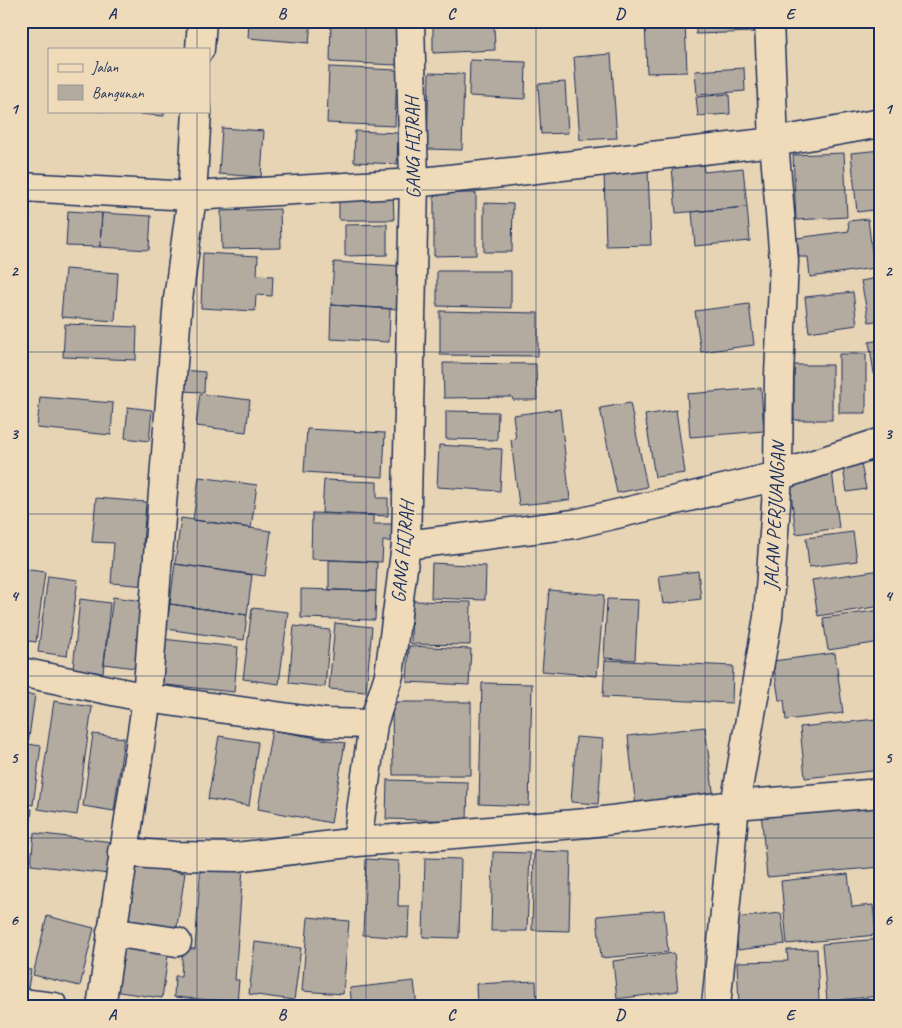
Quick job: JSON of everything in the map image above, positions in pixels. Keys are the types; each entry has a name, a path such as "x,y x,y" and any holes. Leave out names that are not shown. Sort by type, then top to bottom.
{"street":[{"path":"200,48 202,21"},
{"name":"GANG HIJRAH","path":"357,842 373,724 389,675 406,545 414,182 410,21"},
{"name":"JALAN PERJUANGAN","path":"716,1007 735,805 768,617 778,476 779,375 784,261 774,142 769,21"},
{"path":"101,1007 122,852 147,698 178,299 192,196 197,112"},
{"path":"21,187 192,196 414,182 774,142 881,123"},
{"path":"406,545 574,524 778,476 881,442"},
{"path":"21,672 147,698 326,723 373,724"},
{"path":"122,852 174,856 236,857 357,842 587,823 735,805 881,792"},
{"path":"111,932 176,942"},
{"path":"21,1003 54,1007"}],"building":[{"path":"68,21 106,21 106,24"},
{"path":"249,21 311,21 309,43 248,38"},
{"path":"527,21 576,21 528,25"},
{"path":"645,21 685,21 687,72 647,73"},
{"path":"696,21 754,21 754,32 696,34"},
{"path":"847,21 881,21 847,26"},
{"path":"331,22 398,24 397,65 330,62"},
{"path":"494,23 495,50 433,53 433,26"},
{"path":"611,54 617,138 580,140 574,57"},
{"path":"470,60 526,62 525,99 469,96"},
{"path":"329,67 397,70 395,126 327,123"},
{"path":"744,68 745,91 697,95 695,71"},
{"path":"429,73 464,74 462,150 427,149"},
{"path":"565,82 568,133 541,134 538,84"},
{"path":"729,94 730,114 698,116 696,97"},
{"path":"111,112 164,112 164,116"},
{"path":"222,128 264,131 261,177 219,174"},
{"path":"355,131 398,133 397,164 354,162"},
{"path":"881,150 881,209 857,212 851,153"},
{"path":"844,153 847,217 796,220 793,155"},
{"path":"703,164 704,172 743,168 747,207 676,213 672,167"},
{"path":"648,170 651,245 606,246 604,171"},
{"path":"339,192 393,192 394,220 339,220"},
{"path":"434,193 476,193 476,255 434,256"},
{"path":"484,203 513,204 512,252 484,252"},
{"path":"747,207 750,241 695,246 692,212"},
{"path":"280,209 281,248 222,249 221,211"},
{"path":"68,211 102,213 100,247 66,246"},
{"path":"102,213 151,216 149,250 100,247"},
{"path":"21,214 30,215 21,283"},
{"path":"868,219 874,268 810,277 808,257 799,257 797,238 849,231 848,221"},
{"path":"387,224 387,255 345,256 345,225"},
{"path":"203,253 258,256 257,275 273,276 272,296 256,295 255,311 201,308"},
{"path":"334,262 401,266 399,309 331,305"},
{"path":"65,269 118,273 115,321 61,317"},
{"path":"437,271 511,271 511,308 437,306"},
{"path":"881,277 881,320 869,322 861,281"},
{"path":"853,292 857,325 809,332 805,297"},
{"path":"749,304 754,345 701,352 695,311"},
{"path":"331,305 390,309 389,342 330,339"},
{"path":"440,311 538,313 538,356 440,355"},
{"path":"65,324 137,327 136,360 63,357"},
{"path":"881,340 881,391 877,392 869,342"},
{"path":"839,354 866,354 866,413 839,413"},
{"path":"443,363 536,364 537,400 513,400 512,397 444,398"},
{"path":"794,365 832,365 832,420 794,420"},
{"path":"182,370 205,372 204,392 180,391"},
{"path":"761,388 764,431 690,437 687,394"},
{"path":"200,394 250,400 246,432 196,426"},
{"path":"40,397 113,403 111,435 37,428"},
{"path":"630,403 647,487 617,493 600,408"},
{"path":"128,407 152,410 149,441 125,438"},
{"path":"560,409 570,500 519,505 511,440 516,439 513,415"},
{"path":"676,410 685,473 655,477 645,415"},
{"path":"446,411 498,412 497,440 446,439"},
{"path":"307,429 385,433 383,477 304,472"},
{"path":"439,445 502,449 500,491 437,487"},
{"path":"861,464 866,489 847,492 843,468"},
{"path":"832,471 839,528 796,534 789,477"},
{"path":"199,477 257,485 251,528 193,520"},
{"path":"324,480 377,482 377,498 388,498 388,516 322,513"},
{"path":"96,498 146,502 143,545 150,546 147,586 111,583 114,543 92,542"},
{"path":"312,513 373,515 373,524 392,524 392,541 383,541 382,562 311,559"},
{"path":"181,518 271,531 265,576 175,564"},
{"path":"853,532 857,561 809,567 806,538"},
{"path":"329,560 377,562 376,591 329,590"},
{"path":"432,563 486,566 485,600 431,598"},
{"path":"175,564 252,575 247,615 170,604"},
{"path":"22,569 45,572 36,642 21,640"},
{"path":"881,570 881,606 818,616 812,580"},
{"path":"698,571 701,599 663,604 659,576"},
{"path":"48,576 78,580 67,656 38,652"},
{"path":"301,589 376,591 375,620 301,618"},
{"path":"549,590 604,595 597,676 542,671"},
{"path":"113,597 143,601 135,668 104,664"},
{"path":"80,599 110,603 103,673 73,669"},
{"path":"607,599 638,600 635,660 604,658"},
{"path":"412,601 471,602 470,645 411,644"},
{"path":"170,604 247,615 244,640 166,629"},
{"path":"252,608 288,612 279,684 243,679"},
{"path":"881,610 881,642 828,650 823,618"},
{"path":"335,623 372,627 366,692 329,689"},
{"path":"294,626 330,630 325,687 289,683"},
{"path":"162,639 238,647 234,692 157,684"},
{"path":"409,646 471,649 469,685 407,682"},
{"path":"835,653 843,713 786,720 784,700 779,700 773,661"},
{"path":"605,660 733,666 732,703 603,697"},
{"path":"482,683 532,684 529,806 479,804"},
{"path":"21,694 35,695 28,744 41,746 33,805 21,803"},
{"path":"54,701 92,707 77,815 38,809"},
{"path":"392,702 471,702 471,775 393,775"},
{"path":"877,719 881,770 805,778 800,727"},
{"path":"705,727 714,799 636,808 628,736"},
{"path":"272,730 345,743 331,823 258,809"},
{"path":"93,734 124,738 114,811 83,806"},
{"path":"219,736 258,742 249,806 208,799"},
{"path":"576,737 603,739 598,804 571,802"},
{"path":"387,780 468,782 467,821 386,819"},
{"path":"877,800 881,867 767,877 761,811"},
{"path":"21,808 32,809 27,860 21,859"},
{"path":"34,833 113,842 109,874 31,865"},
{"path":"534,851 571,852 569,931 532,930"},
{"path":"493,852 530,853 527,931 491,931"},
{"path":"425,858 461,859 459,938 423,937"},
{"path":"366,859 399,861 398,906 409,906 408,938 363,935"},
{"path":"130,863 185,873 176,933 120,924"},
{"path":"201,863 243,867 235,980 239,980 237,1002 174,997 175,976 181,976 183,948 195,949"},
{"path":"848,874 852,907 873,905 876,935 787,944 781,881"},
{"path":"664,910 668,952 601,958 597,916"},
{"path":"781,913 785,944 738,950 734,918"},
{"path":"47,916 94,928 80,986 33,975"},
{"path":"308,917 349,921 343,994 302,991"},
{"path":"881,939 881,996 827,1001 822,944"},
{"path":"112,941 169,949 162,998 105,990"},
{"path":"255,942 301,948 294,1000 249,994"},
{"path":"817,949 819,1003 739,1005 737,962 788,961 787,950"},
{"path":"674,953 678,991 617,999 613,961"},
{"path":"21,969 31,970 27,994 21,993"},
{"path":"414,981 417,1007 352,1007 350,988"},
{"path":"536,981 537,1007 477,1007 476,984"},
{"path":"881,999 881,1007 847,1007 846,1003"},
{"path":"112,1000 166,1003 166,1007 112,1007"}]}
